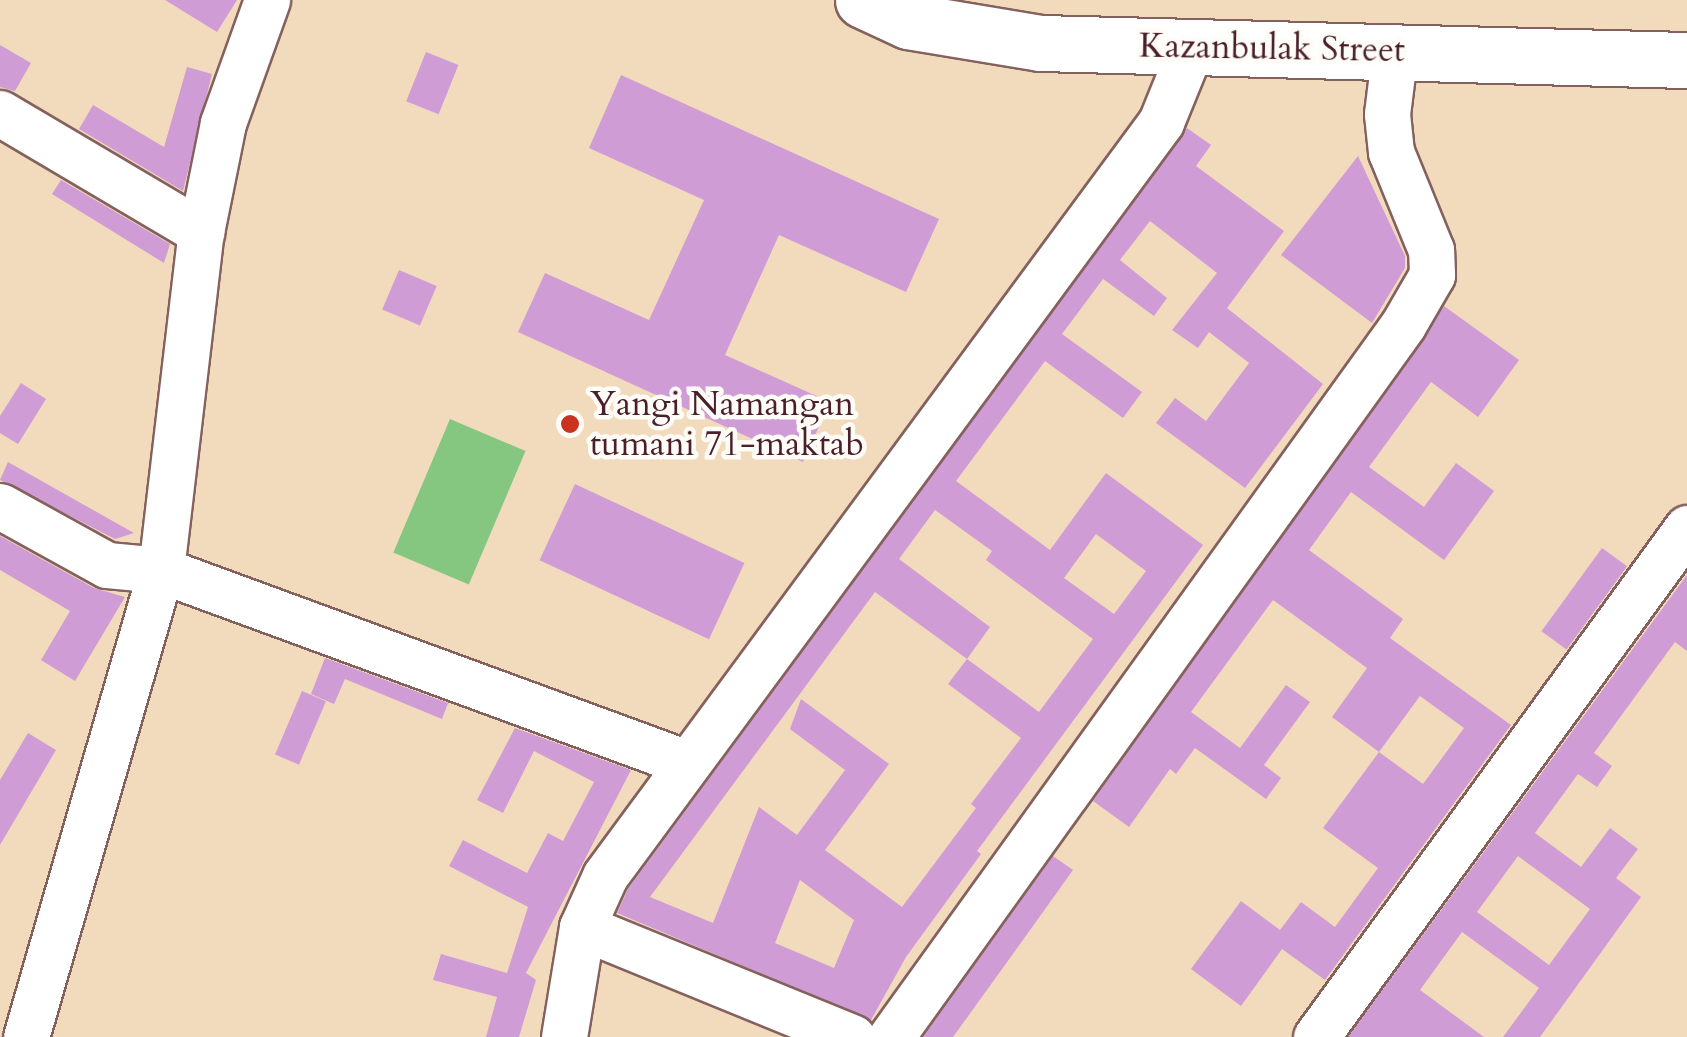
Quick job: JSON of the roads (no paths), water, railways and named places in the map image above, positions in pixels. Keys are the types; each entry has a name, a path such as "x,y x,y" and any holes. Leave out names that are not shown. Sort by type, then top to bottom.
{"main road":[{"name":"Kazanbulak Street","path":"897,7 1041,43 1687,60"}],"street":[{"path":"26,1037 161,570 201,232 224,123 267,0"},
{"path":"564,1037 582,927 606,876 1161,122 1191,48"},
{"path":"890,1037 1368,374 1432,275 1431,250 1392,152 1386,114 1395,50"},
{"path":"0,113 201,232"},
{"path":"0,506 108,565 161,570 687,762"},
{"path":"1316,1037 1687,528"},
{"path":"582,927 852,1037"}],"place":[{"name":"Yangi Namangan tumani 71-maktab","path":"570,424"}]}
